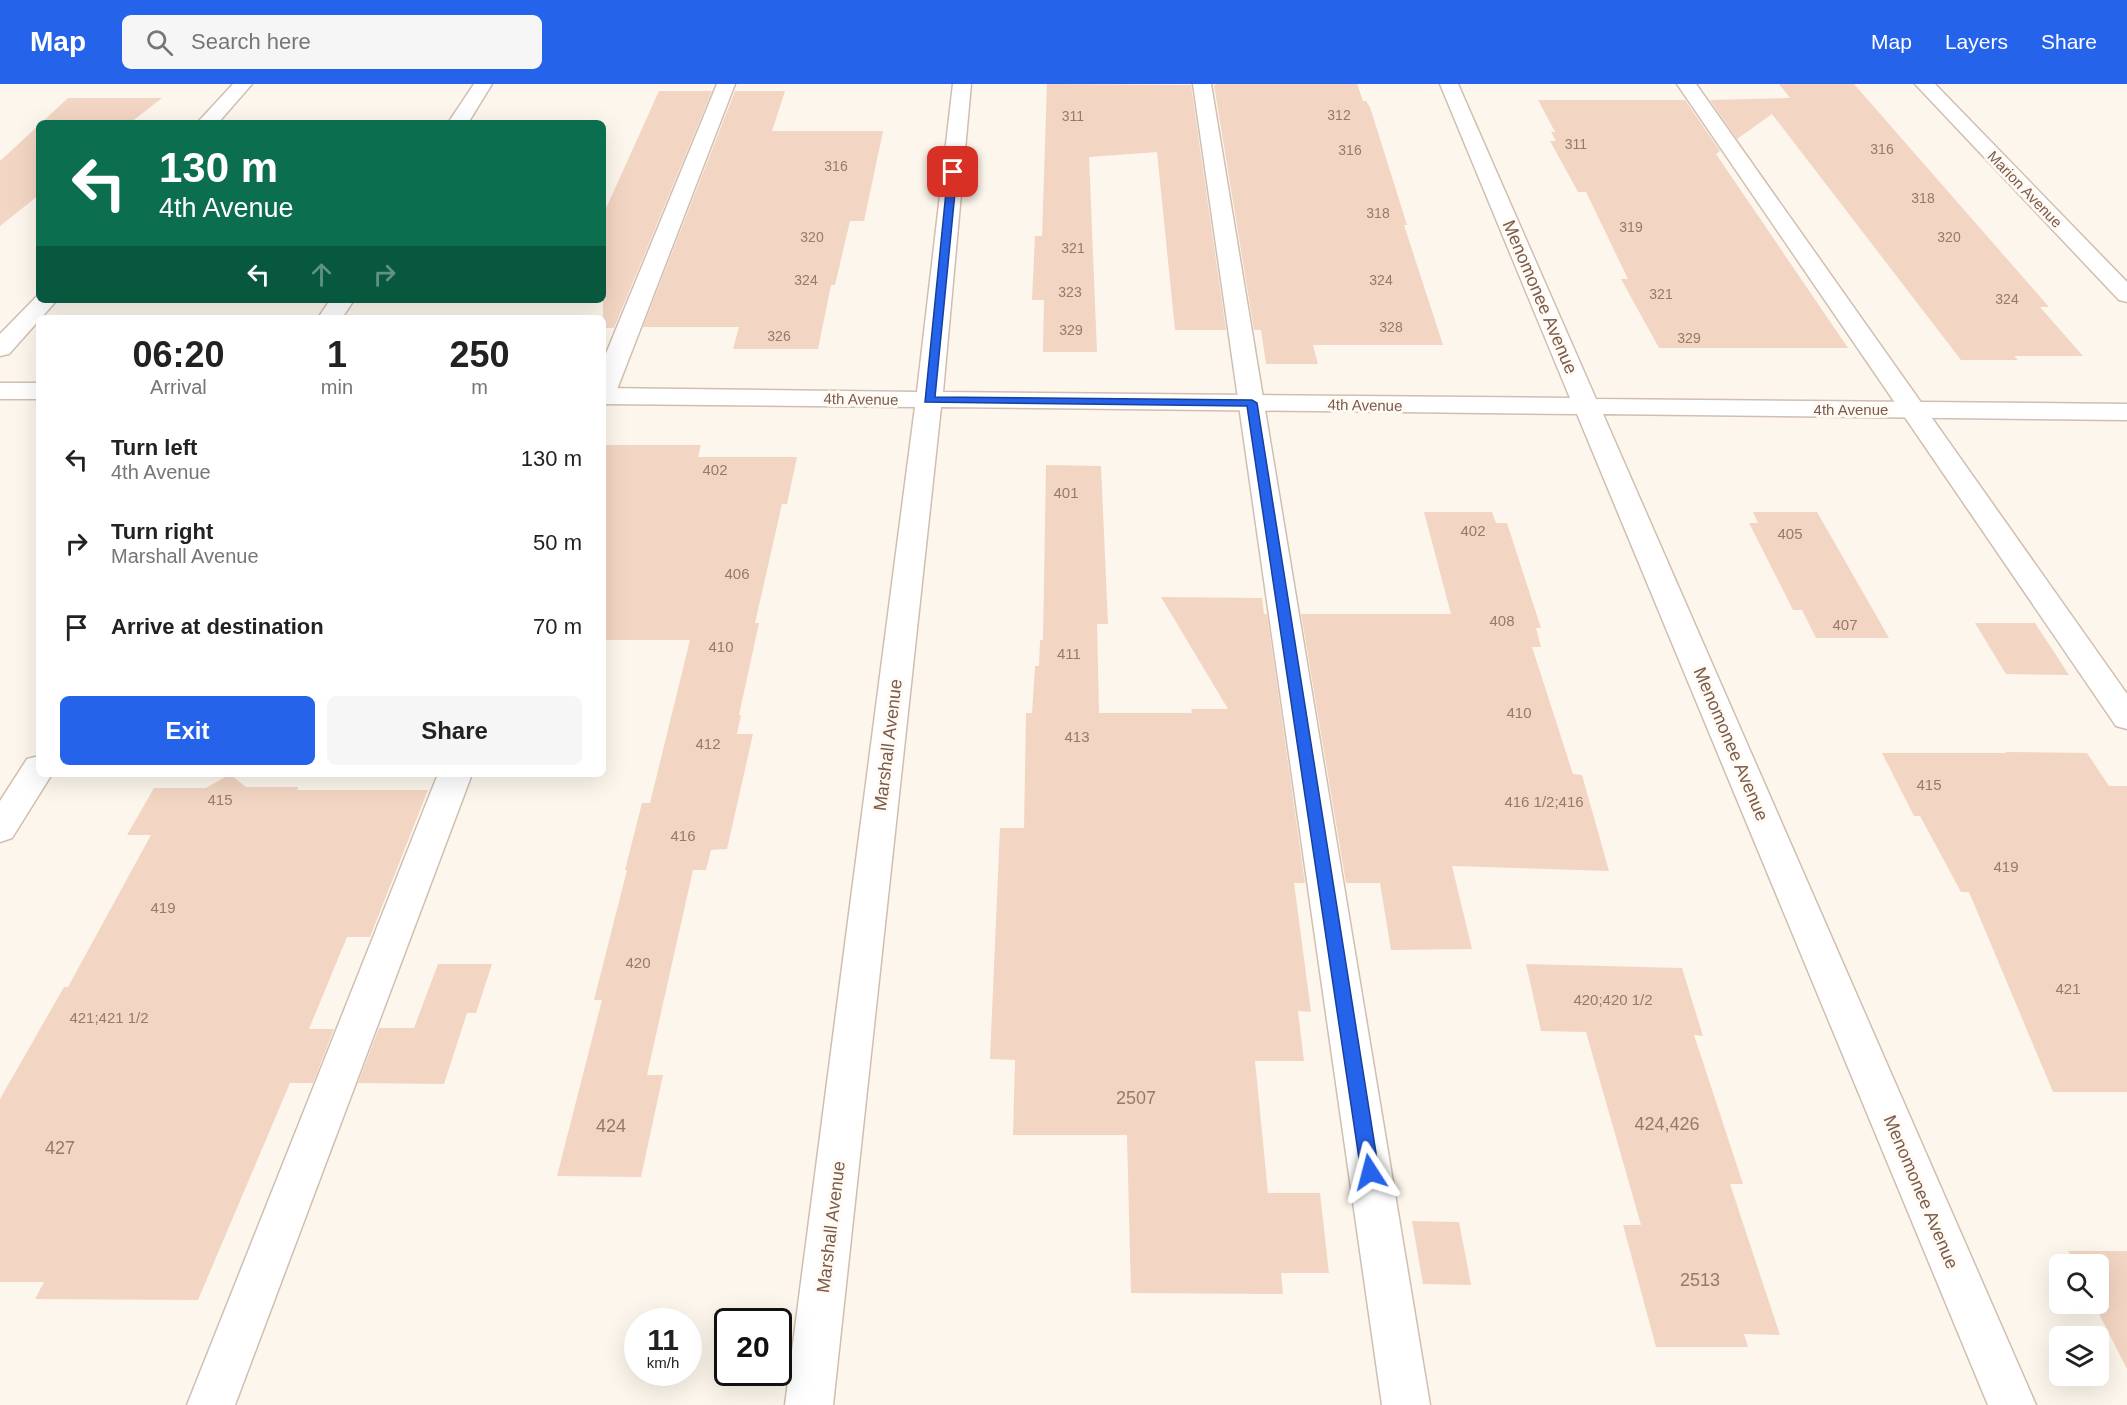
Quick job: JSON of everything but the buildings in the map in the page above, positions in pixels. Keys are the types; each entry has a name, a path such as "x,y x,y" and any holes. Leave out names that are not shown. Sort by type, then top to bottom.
{"street":[{"path":"210,120 243,84"},
{"path":"460,120 483,84"},
{"path":"606,386 726,84"},
{"name":"Marshall Avenue","path":"809,1405 929,400 962,84"},
{"path":"1202,84 1406,1405"},
{"name":"Menomonee Avenue","path":"1449,84 2012,1405"},
{"path":"1686,84 2127,718"},
{"name":"Marion Avenue","path":"1924,84 2127,295"},
{"path":"0,350 42,303"},
{"path":"0,391 36,391"},
{"name":"4th Avenue","path":"606,394 929,400 2127,412"},
{"path":"0,829 36,773"},
{"path":"211,1405 454,777"}],"route":[{"path":"953,172 929,400 1252,403 1370,1172"}]}
